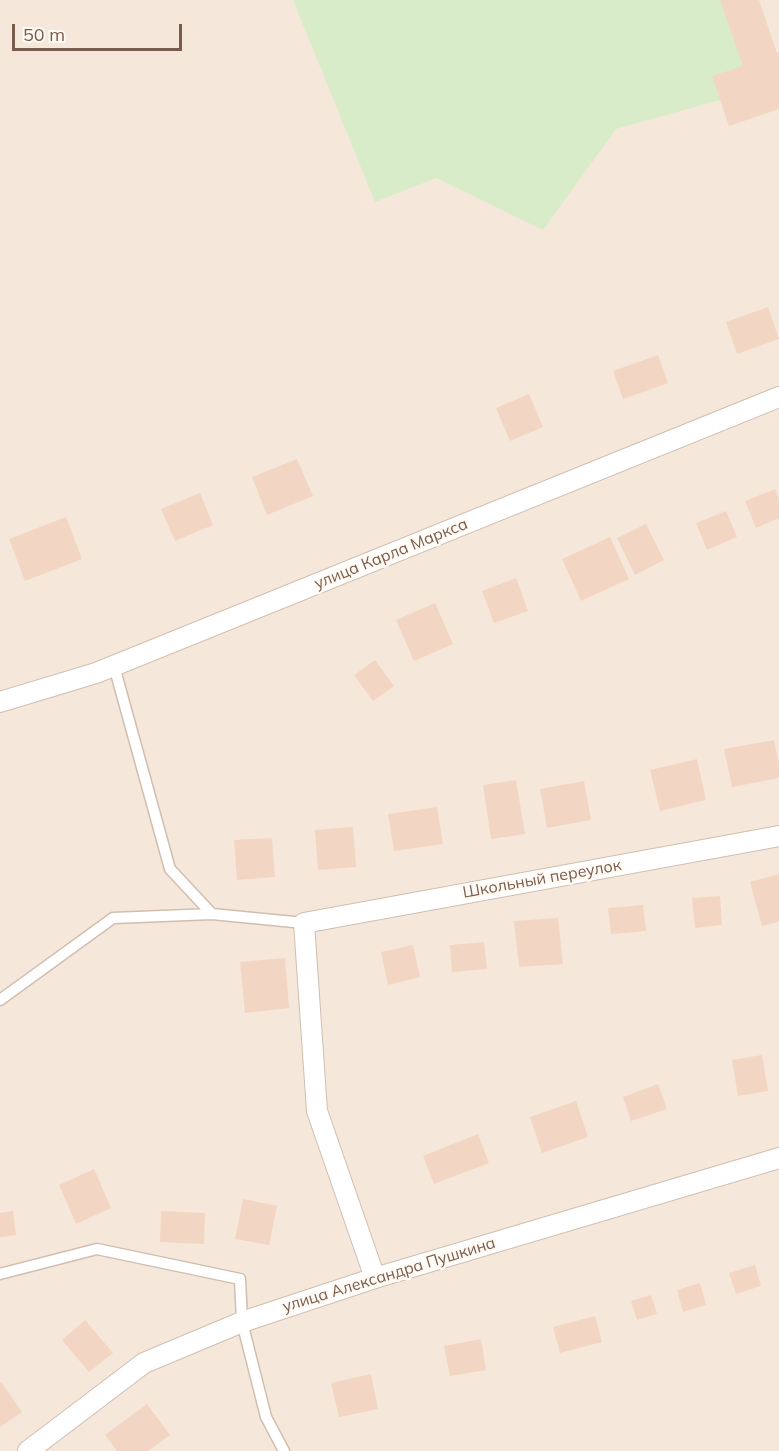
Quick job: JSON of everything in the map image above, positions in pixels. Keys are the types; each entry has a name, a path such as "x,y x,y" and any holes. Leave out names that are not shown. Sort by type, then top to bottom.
{"street":[{"name":"улица Карла Маркса","path":"0,702 114,666 779,397"},
{"name":"Школьный переулок","path":"304,923 779,836"},
{"path":"304,923 317,1111 375,1278"},
{"name":"улица Александра Пушкина","path":"28,1451 144,1362 242,1322 375,1278 779,1158"}],"lane":[{"path":"114,666 170,869 212,914"},
{"path":"0,1000 113,918 212,914 304,923"},
{"path":"0,1274 97,1249 240,1280 242,1322 266,1417 285,1451"}],"shaded area":[{"path":"0,0 779,0 779,1451 0,1451"}],"green space":[{"path":"293,0 740,0 777,84 616,129 543,230 436,178 375,202"}],"building":[{"path":"720,0 759,0 777,53 779,52 779,109 729,126 712,76 743,66"},
{"path":"768,307 779,339 737,354 726,322"},
{"path":"658,355 668,383 623,399 613,371"},
{"path":"529,394 543,427 510,441 496,408"},
{"path":"297,459 313,496 267,515 252,477"},
{"path":"775,489 779,500 779,518 756,528 745,501"},
{"path":"200,493 213,525 175,541 161,509"},
{"path":"726,511 737,537 707,550 696,523"},
{"path":"66,517 82,559 25,581 9,539"},
{"path":"646,524 664,560 635,575 617,538"},
{"path":"610,537 629,579 581,601 562,559"},
{"path":"516,578 528,611 494,623 482,591"},
{"path":"435,603 453,644 414,661 396,620"},
{"path":"375,660 394,686 373,701 354,675"},
{"path":"774,740 779,764 779,778 732,787 724,749"},
{"path":"697,759 706,800 660,811 650,770"},
{"path":"516,780 525,834 491,839 483,785"},
{"path":"584,781 591,820 547,828 540,789"},
{"path":"437,807 443,844 394,851 388,814"},
{"path":"353,827 356,867 318,870 315,830"},
{"path":"272,838 275,877 237,880 234,840"},
{"path":"779,874 779,922 762,926 750,882"},
{"path":"720,896 722,925 695,928 692,898"},
{"path":"643,905 646,931 611,934 608,908"},
{"path":"558,918 563,964 519,967 514,921"},
{"path":"484,942 487,969 452,972 450,945"},
{"path":"413,945 420,977 388,985 381,952"},
{"path":"285,958 289,1008 245,1013 240,962"},
{"path":"762,1055 768,1091 738,1096 732,1060"},
{"path":"658,1084 667,1109 631,1121 623,1097"},
{"path":"576,1101 588,1137 542,1153 530,1117"},
{"path":"478,1134 489,1163 434,1184 423,1156"},
{"path":"94,1169 111,1208 76,1224 59,1185"},
{"path":"243,1199 277,1206 269,1245 235,1239"},
{"path":"13,1211 16,1235 0,1237 0,1213"},
{"path":"161,1211 205,1213 204,1244 160,1242"},
{"path":"755,1265 761,1286 736,1294 729,1273"},
{"path":"700,1283 706,1305 683,1312 677,1290"},
{"path":"651,1295 657,1314 637,1320 631,1301"},
{"path":"595,1316 602,1342 560,1353 553,1327"},
{"path":"85,1320 113,1353 89,1372 62,1340"},
{"path":"481,1339 486,1370 450,1376 444,1346"},
{"path":"371,1374 378,1409 339,1417 331,1383"},
{"path":"0,1383 22,1412 0,1427"},
{"path":"147,1404 170,1435 148,1451 117,1451 105,1435"}]}
